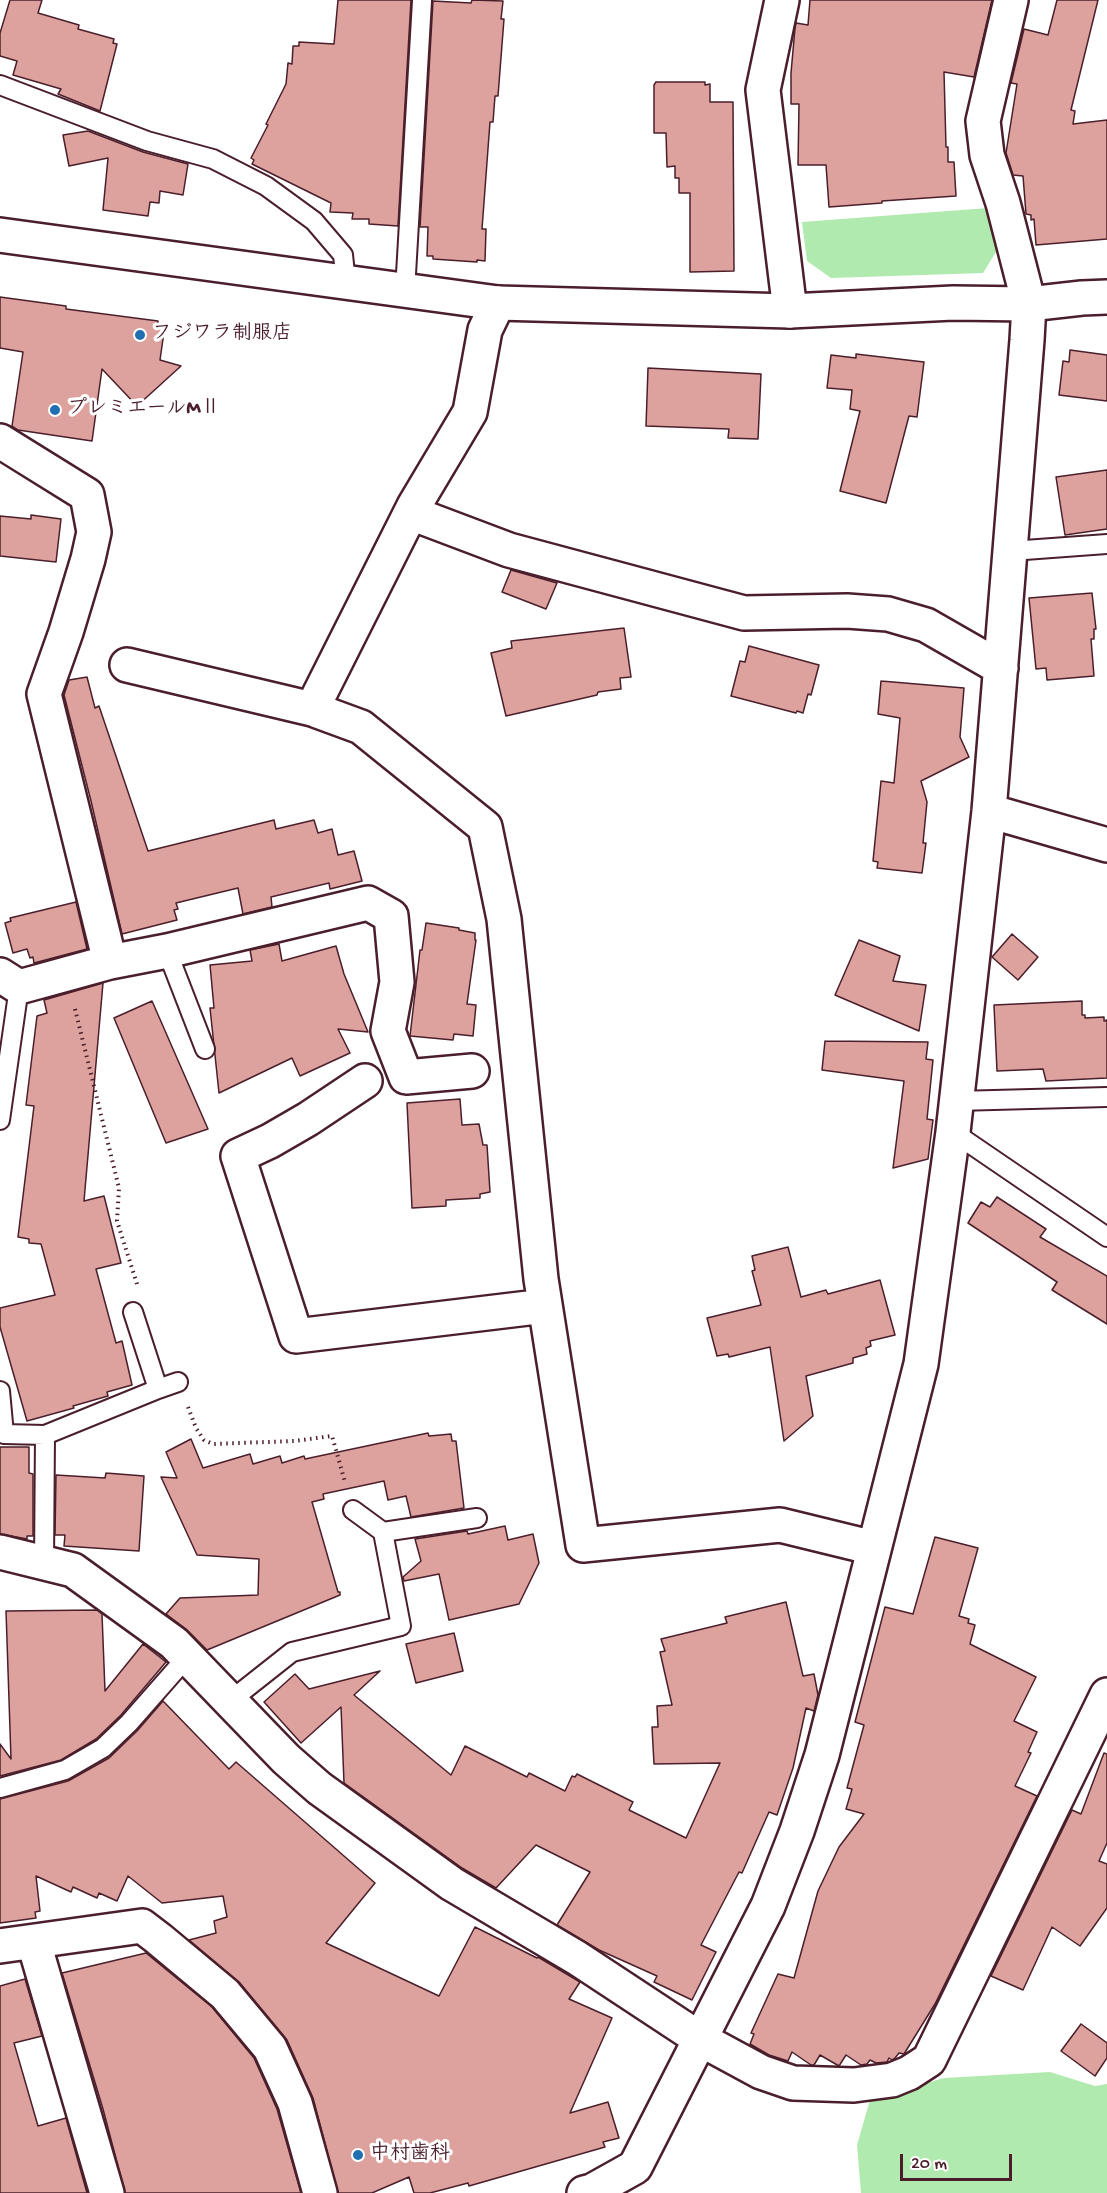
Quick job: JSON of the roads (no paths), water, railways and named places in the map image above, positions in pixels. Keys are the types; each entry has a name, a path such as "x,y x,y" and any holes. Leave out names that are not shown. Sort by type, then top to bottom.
{"street":[{"path":"782,0 763,90 790,311"},
{"path":"590,2192 635,2167 768,1906 797,1831 822,1755 921,1364 954,1117 989,811 1029,304 1003,203 987,155 983,121 1011,0"},
{"path":"0,235 498,303 790,311 952,303 1029,304 1107,297"},
{"path":"312,709 411,513 470,412 486,330 498,303"},
{"path":"0,441 87,495 94,532 66,632 44,694 98,966"},
{"path":"411,513 509,550 744,613 847,611 888,614 926,625 1001,668"},
{"path":"127,665 312,709 361,727 485,826 504,919 523,1117 545,1306 583,1545 780,1525 874,1548"},
{"path":"989,811 1107,845"},
{"path":"9,981 98,966 368,903 391,916 397,982 387,1032 405,1077 472,1071"},
{"path":"365,1081 308,1119 238,1156 296,1336 545,1306"},
{"path":"0,1551 73,1570 174,1643 286,1759 319,1788 433,1871 577,1958 700,2039 761,2072 793,2083 854,2085 892,2080 909,2073 929,2060 1107,1695"},
{"path":"0,1946 142,1926 225,1994 270,2048 295,2103 320,2193"},
{"path":"34,1943 107,2193"}],"lane":[{"path":"405,291 422,1"},
{"path":"0,85 147,141 213,159 266,186 314,221 343,255 345,282"},
{"path":"1011,551 1107,544"},
{"path":"167,951 205,1049"},
{"path":"0,1120 9,981"},
{"path":"954,1117 1107,1097"},
{"path":"954,1117 1107,1237"},
{"path":"133,1312 158,1389"},
{"path":"0,1391 4,1434 45,1435 178,1382"},
{"path":"44,1563 45,1435"},
{"path":"230,1701 292,1652 401,1626 383,1532 353,1510"},
{"path":"383,1532 477,1518"},
{"path":"0,1788 65,1770 103,1748 129,1723 188,1657"}],"place":[{"name":"フジワラ制服店","path":"140,335"},
{"name":"プレミエールMⅡ","path":"55,410"},
{"name":"中村歯科","path":"358,2155"}]}
